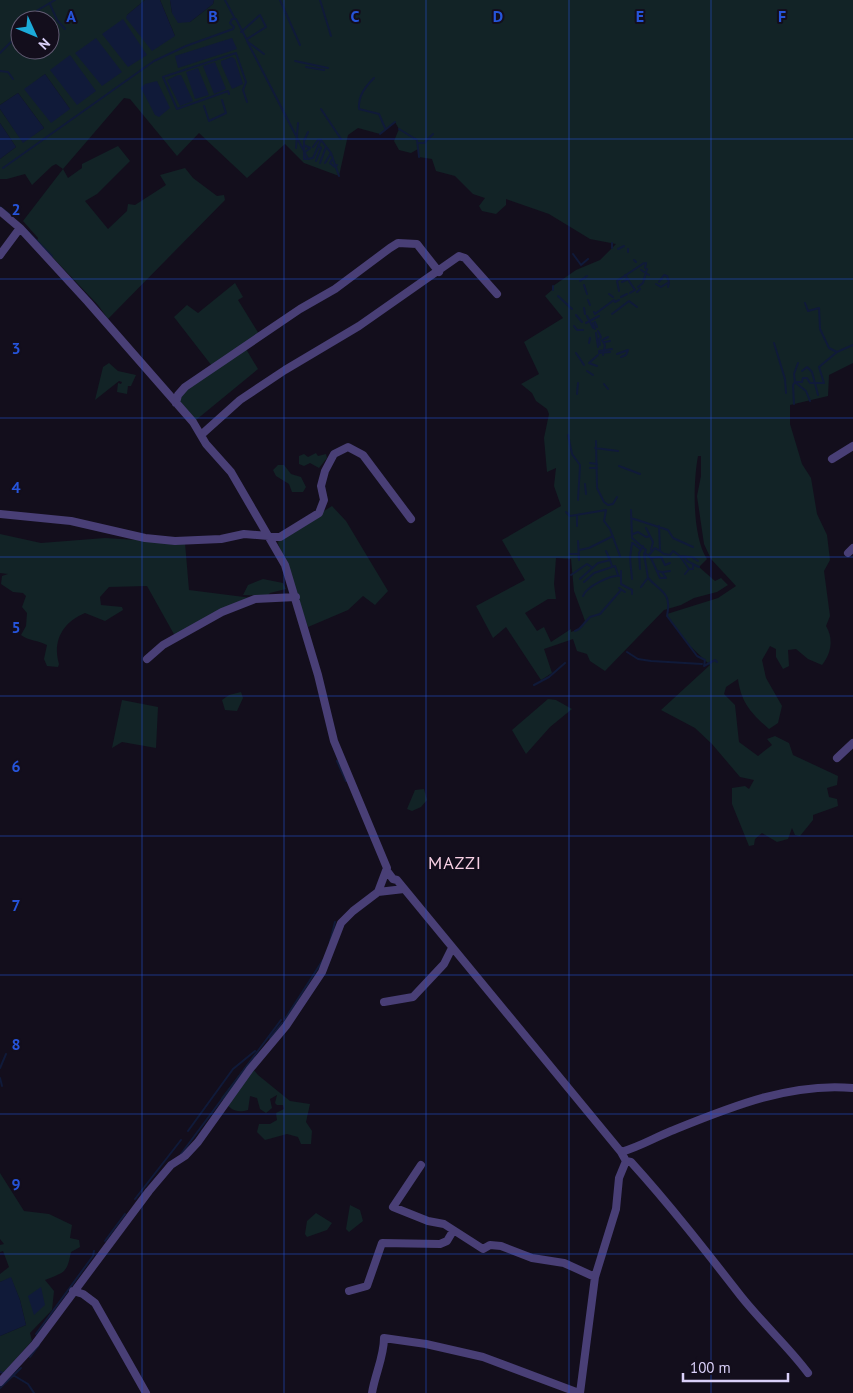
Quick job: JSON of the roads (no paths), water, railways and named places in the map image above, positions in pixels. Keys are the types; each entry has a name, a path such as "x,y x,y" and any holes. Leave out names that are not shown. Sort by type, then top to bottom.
{"street":[{"path":"0,211 20,228 107,322 232,472 285,565 296,597 334,741 347,776 385,862 387,871 404,889 621,1152 626,1162"},
{"path":"0,255 20,228"},
{"path":"176,403 178,395 185,387 300,309 335,289 374,258 398,243 417,244 438,272"},
{"path":"201,436 240,400 285,370 359,326 459,256 465,258 497,294"},
{"path":"832,459 853,446"},
{"path":"0,514 71,521 145,538 174,541 220,540 244,534 270,538 280,537 319,513 324,500 321,486 325,471 334,454 348,447 363,455 411,520"},
{"path":"147,659 163,645 234,607 256,599 296,597"},
{"path":"837,758 853,743"},
{"path":"0,1382 35,1344 73,1291 171,1164 186,1156 198,1142 240,1083 286,1026 322,972 340,923 378,892 387,871"},
{"path":"378,892 404,889"},
{"path":"384,1002 413,997 444,964 452,948"},
{"path":"621,1152 639,1147 702,1118 776,1094 836,1086 853,1088"},
{"path":"372,1393 376,1372 384,1352 384,1338 426,1344 484,1357 579,1393 595,1277 616,1209 619,1178 626,1162"},
{"path":"626,1162 631,1162 721,1268 740,1295 808,1373"},
{"path":"421,1165 393,1207 428,1222 444,1224 483,1249 490,1245 501,1246 532,1258 564,1263 595,1277"},
{"path":"349,1291 366,1286 382,1243 440,1244 446,1241 453,1231"},
{"path":"73,1291 83,1294 95,1304 146,1393"}],"water":[{"path":"145,0 160,0 175,36 152,51 126,18"},
{"path":"170,0 214,0 213,4 190,22 178,23 172,13"},
{"path":"123,19 147,55 128,67 102,34"},
{"path":"96,38 122,72 102,86 75,53"},
{"path":"232,38 237,49 178,68 175,56"},
{"path":"70,55 96,91 77,105 50,70"},
{"path":"232,57 235,59 243,84 232,89 221,61"},
{"path":"215,62 226,89 214,94 203,66"},
{"path":"198,68 209,95 195,99 186,72"},
{"path":"45,74 70,109 51,123 24,89"},
{"path":"181,75 193,101 180,106 167,80"},
{"path":"157,81 170,108 159,117 155,115 141,88 145,84"},
{"path":"18,93 44,128 23,143 0,109 0,105"},
{"path":"0,123 16,147 0,159"},
{"path":"11,1277 20,1300 26,1325 0,1336 0,1282"},
{"path":"41,1287 45,1305 34,1315 28,1296"}],"waterway":[{"path":"38,10 55,0"},
{"path":"225,0 235,19"},
{"path":"280,0 300,45"},
{"path":"320,0 331,36"},
{"path":"50,4 57,20 65,29"},
{"path":"241,32 260,15 266,27 247,39"},
{"path":"3,168 154,61 186,46 233,29 234,27 230,23 232,19 236,19 248,42 264,54"},
{"path":"247,41 308,159 313,158 321,140"},
{"path":"0,53 10,43"},
{"path":"229,94 228,91 177,109 163,77 236,53 246,82 243,90 247,102"},
{"path":"295,61 328,68"},
{"path":"306,67 324,70"},
{"path":"0,71 8,72 13,79"},
{"path":"374,78 363,92 359,109 379,114 385,128"},
{"path":"204,106 209,121 226,113 222,100"},
{"path":"321,109 341,139"},
{"path":"380,134 395,122"},
{"path":"296,148 298,123"},
{"path":"399,129 417,140 419,157"},
{"path":"308,132 304,141 304,159 308,159"},
{"path":"418,143 424,143 433,134"},
{"path":"313,147 318,140 321,140 331,153 339,176"},
{"path":"304,145 310,148 305,152"},
{"path":"316,161 321,148 318,145"},
{"path":"320,163 326,147"},
{"path":"325,163 331,153"},
{"path":"333,158 330,163 335,167 337,165"},
{"path":"0,207 12,216"},
{"path":"25,229 52,256"},
{"path":"612,243 612,248"},
{"path":"618,249 624,246"},
{"path":"573,254 581,265 588,259"},
{"path":"619,291 617,281 644,263"},
{"path":"645,268 646,263"},
{"path":"638,287 643,283 647,269"},
{"path":"641,270 649,275"},
{"path":"625,275 635,290 630,293"},
{"path":"659,282 664,275 667,276 668,287"},
{"path":"580,281 587,276"},
{"path":"622,282 628,279"},
{"path":"656,284 661,287 669,282"},
{"path":"584,285 587,294"},
{"path":"637,292 640,289"},
{"path":"609,294 613,297"},
{"path":"621,297 627,294"},
{"path":"558,296 572,309"},
{"path":"588,300 590,305"},
{"path":"594,312 595,314 614,300 615,302 619,300"},
{"path":"612,314 629,301 637,307"},
{"path":"795,382 802,382 803,378 807,378 810,383 824,383 819,367 837,352 829,348 820,329 819,308 808,311 805,303"},
{"path":"584,308 585,314"},
{"path":"576,315 582,322"},
{"path":"587,316 593,328"},
{"path":"586,323 599,316"},
{"path":"595,322 597,327"},
{"path":"593,323 595,329"},
{"path":"574,326 577,330 583,330"},
{"path":"598,331 601,337 599,339 600,345"},
{"path":"596,333 598,347"},
{"path":"604,339 608,337"},
{"path":"589,343 590,338"},
{"path":"602,340 605,345 603,355"},
{"path":"605,342 610,341"},
{"path":"774,343 785,379 786,393"},
{"path":"837,352 853,345"},
{"path":"599,351 612,349"},
{"path":"617,354 628,350 626,355 621,357"},
{"path":"599,353 610,352"},
{"path":"576,353 584,365"},
{"path":"597,366 589,363 598,355"},
{"path":"794,404 794,374 798,363"},
{"path":"802,371 807,367 812,372 818,395"},
{"path":"587,371 593,375"},
{"path":"577,394 578,383"},
{"path":"796,383 806,391 810,401"},
{"path":"604,384 608,389"},
{"path":"568,435 572,454 580,465 578,500"},
{"path":"596,441 597,488 604,502 608,505 613,504 617,497"},
{"path":"595,448 618,451"},
{"path":"590,463 597,464"},
{"path":"619,466 640,474"},
{"path":"590,468 597,468"},
{"path":"585,484 586,494"},
{"path":"566,512 570,516 606,510 604,521 610,529 620,556"},
{"path":"631,510 632,538 646,550 644,554 648,578 667,597 667,616 697,656 705,660 704,666 715,660 717,662"},
{"path":"577,516 577,526"},
{"path":"631,518 668,530 673,538 693,547"},
{"path":"659,526 660,551 670,555 673,551 680,556 692,557 698,561"},
{"path":"646,528 653,542 651,550"},
{"path":"633,534 638,532 646,537 650,536"},
{"path":"579,550 589,548 613,536"},
{"path":"578,541 579,560"},
{"path":"632,543 630,558 632,579"},
{"path":"633,543 640,549"},
{"path":"640,569 639,553 643,546"},
{"path":"649,555 655,548 660,551"},
{"path":"606,551 610,560"},
{"path":"645,553 651,558 660,578 666,578"},
{"path":"570,554 579,554"},
{"path":"680,556 689,569 685,574"},
{"path":"651,558 661,557 665,565 670,563"},
{"path":"685,558 699,567"},
{"path":"580,579 598,563 610,560 612,566"},
{"path":"571,575 587,564 593,568"},
{"path":"689,569 693,569 693,564"},
{"path":"584,582 594,573 615,566 618,575"},
{"path":"621,571 621,584 632,590 632,594"},
{"path":"657,571 662,572 666,578"},
{"path":"663,572 670,571"},
{"path":"583,596 585,592 599,582 611,577 621,576"},
{"path":"641,587 647,579"},
{"path":"619,588 625,592"},
{"path":"575,631 590,617 600,614 621,590"},
{"path":"627,652 638,659 702,664"},
{"path":"534,685 549,677 565,663"},
{"path":"337,761 346,781"},
{"path":"330,942 335,922"},
{"path":"285,1019 323,960"},
{"path":"181,1154 281,1020"},
{"path":"270,1038 282,1023"},
{"path":"188,1131 233,1069 255,1051"},
{"path":"0,1068 6,1054"},
{"path":"0,1078 2,1086"},
{"path":"135,1199 181,1140"},
{"path":"105,1241 125,1214"},
{"path":"36,1334 93,1256 94,1251"},
{"path":"30,1357 39,1345"},
{"path":"0,1388 21,1368"},
{"path":"13,1375 28,1384 34,1393"}],"district":[{"name":"MAZZI","path":"455,862"}]}
